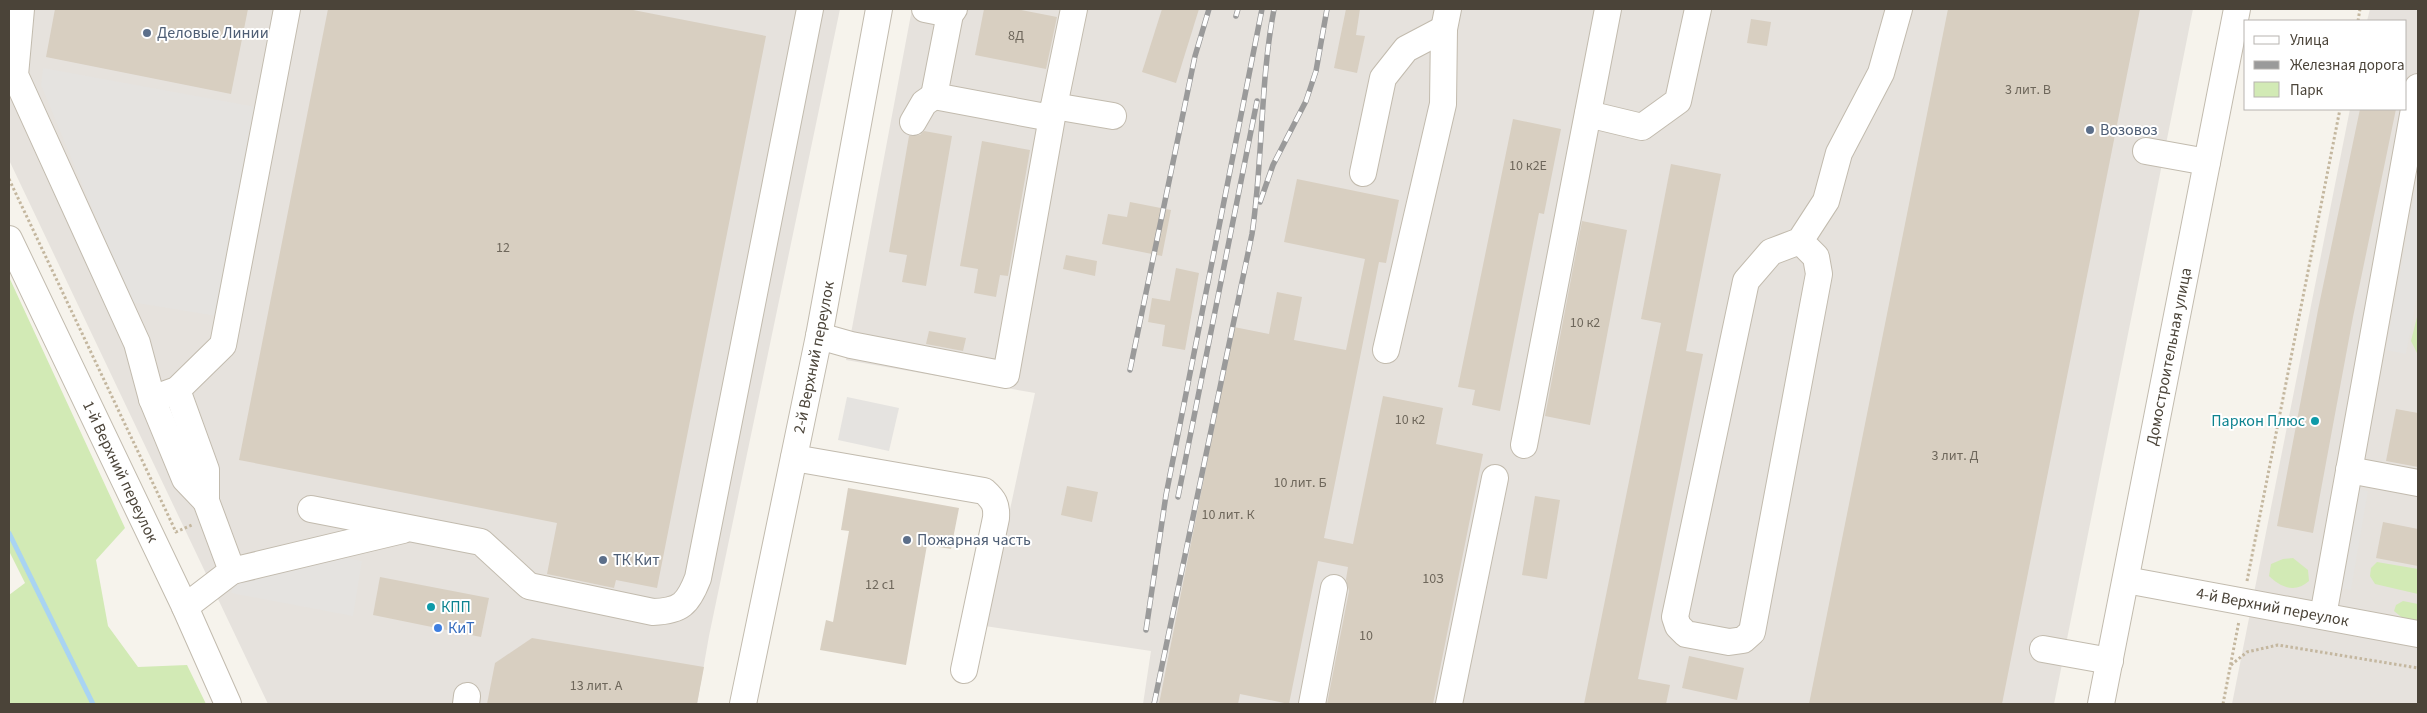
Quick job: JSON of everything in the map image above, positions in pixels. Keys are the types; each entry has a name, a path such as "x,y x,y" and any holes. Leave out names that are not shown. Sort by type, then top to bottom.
{"street":[{"path":"21,9 15,74 138,343 152,399 185,479 209,509"},
{"path":"152,399 177,390 223,345 287,9"},
{"path":"311,509 481,542 529,586 653,612 670,612 684,605 698,578 810,9"},
{"name":"2-й Верхний переулок","path":"743,704 819,336 879,9"},
{"path":"819,336 851,345 1006,375 1053,112 1074,9"},
{"path":"1524,445 1608,9"},
{"path":"1588,114 1642,127 1678,101 1698,9"},
{"path":"1800,241 1816,257 1819,274 1752,632 1743,640 1729,642 1686,634 1678,626 1674,617 1746,281 1770,252 1800,241 1826,201 1839,153 1881,73 1899,9"},
{"name":"Домостроительная улица","path":"2101,704 2237,9"},
{"path":"934,96 943,10"},
{"path":"1363,173 1383,78 1406,49 1446,19"},
{"path":"1386,350 1443,104 1446,19"},
{"path":"2323,616 2418,87"},
{"path":"913,122 924,103 934,96 1053,112 1113,116"},
{"path":"2146,151 2207,162"},
{"name":"1-й Верхний переулок","path":"9,239 185,607 228,704"},
{"path":"177,390 206,470 209,509 232,571"},
{"path":"794,458 984,491 993,499 996,508 996,518 964,670"},
{"path":"2349,470 2418,483"},
{"path":"1450,704 1495,478"},
{"path":"185,607 232,571 414,528"},
{"name":"4-й Верхний переулок","path":"2126,580 2418,634"},
{"path":"1312,704 1334,588"},
{"path":"2043,649 2110,661"}],"path":[{"path":"2223,704 2340,110"},
{"path":"9,179 176,532 209,509"},
{"path":"2230,665 2247,652 2278,645 2418,668"}],"shaded area":[{"path":"9,9 840,9 709,636 697,704 268,704 9,160"},
{"path":"912,9 2193,9 2054,704 1143,704 1151,651 985,626 1035,393 846,360"},
{"path":"2370,9 2418,9 2418,704 2232,704 2350,110 2407,110 2407,20 2367,20"},
{"path":"43,68 261,108 217,316 131,302 41,85"},
{"path":"2418,175 2418,291 2406,354 2386,350"},
{"path":"847,397 899,408 889,451 838,440"},
{"path":"2351,488 2368,491 2351,590 2333,587"},
{"path":"331,555 362,561 353,616 231,593 235,577"}],"green space":[{"path":"9,277 125,528 96,560 108,626 138,667 187,665 206,704 9,704 9,595 25,583 9,551"},
{"path":"2418,313 2418,355 2411,341"},
{"path":"2293,558 2308,570 2309,581 2304,585 2294,588 2278,584 2269,576 2271,564 2283,559"},
{"path":"2377,562 2418,569 2418,594 2375,584 2370,576 2371,568"},
{"path":"2403,601 2418,604 2418,623 2405,620 2394,611 2396,605"}],"building":[{"name":"Деловые Линии","path":"55,9 248,9 231,94 46,57"},
{"path":"328,9 628,9 766,36 657,588 616,580 614,588 547,574 557,523 239,460"},
{"path":"984,9 1016,9 1057,17 1046,69 975,55"},
{"path":"1162,9 1199,9 1176,83 1142,72"},
{"path":"1346,9 1360,9 1356,35 1365,36 1357,73 1334,68"},
{"path":"1948,9 2140,9 2002,704 1809,704"},
{"path":"1751,19 1771,22 1767,46 1747,43"},
{"path":"2360,110 2396,110 2353,317 2313,533 2277,526 2318,310"},
{"path":"1513,119 1561,129 1544,214 1539,213 1500,411 1472,405 1475,390 1458,387"},
{"path":"924,131 952,136 926,286 902,282 907,255 889,252 909,136 920,135"},
{"path":"982,141 1030,150 1008,276 1000,275 996,297 974,293 978,269 960,266"},
{"path":"1671,164 1721,174 1686,351 1703,354 1638,679 1670,685 1666,704 1584,704 1661,323 1641,319"},
{"path":"1297,179 1399,200 1386,263 1379,262 1324,538 1353,544 1383,396 1443,408 1436,444 1483,454 1433,704 1327,704 1349,591 1346,579 1348,567 1318,561 1289,704 1240,694 1238,704 1159,704 1234,327 1269,334 1277,292 1302,297 1294,340 1346,350 1365,259 1284,242"},
{"path":"1130,202 1171,210 1162,256 1102,244 1108,214 1127,217"},
{"path":"1582,221 1627,230 1590,425 1545,416"},
{"path":"1066,255 1097,261 1095,276 1063,269"},
{"path":"1176,268 1199,273 1185,350 1162,346 1165,325 1148,322 1152,298 1170,301"},
{"path":"929,331 966,338 963,351 926,344"},
{"path":"2396,409 2418,413 2418,467 2386,461"},
{"path":"1067,486 1098,492 1092,522 1061,515"},
{"path":"848,488 959,508 951,549 927,545 906,665 820,650 826,620 833,622 849,531 841,530"},
{"path":"1535,496 1560,500 1547,579 1522,575"},
{"path":"2383,522 2418,529 2418,566 2376,558"},
{"name":"КПП","path":"380,577 489,598 481,637 373,615"},
{"path":"532,638 704,667 697,704 487,704 495,663"},
{"path":"1689,656 1744,668 1737,700 1682,688"}],"waterway":[{"path":"9,533 93,704"}],"railway":[{"path":"1130,370 1195,56 1209,9"},
{"path":"1236,16 1238,9"},
{"path":"1146,630 1166,495 1262,9"},
{"path":"1154,704 1252,234 1256,206 1266,65 1274,9"},
{"path":"1260,202 1273,165 1306,101 1316,71 1327,9"},
{"path":"1178,497 1257,101"}],"place":[{"name":"Деловые Линии","path":"147,33"},
{"name":"Возовоз","path":"2090,130"},
{"name":"Паркон Плюс","path":"2315,421"},
{"name":"Пожарная часть","path":"907,540"},
{"name":"ТК Кит","path":"603,560"},
{"name":"КПП","path":"431,607"},
{"name":"КиТ","path":"438,628"}]}
